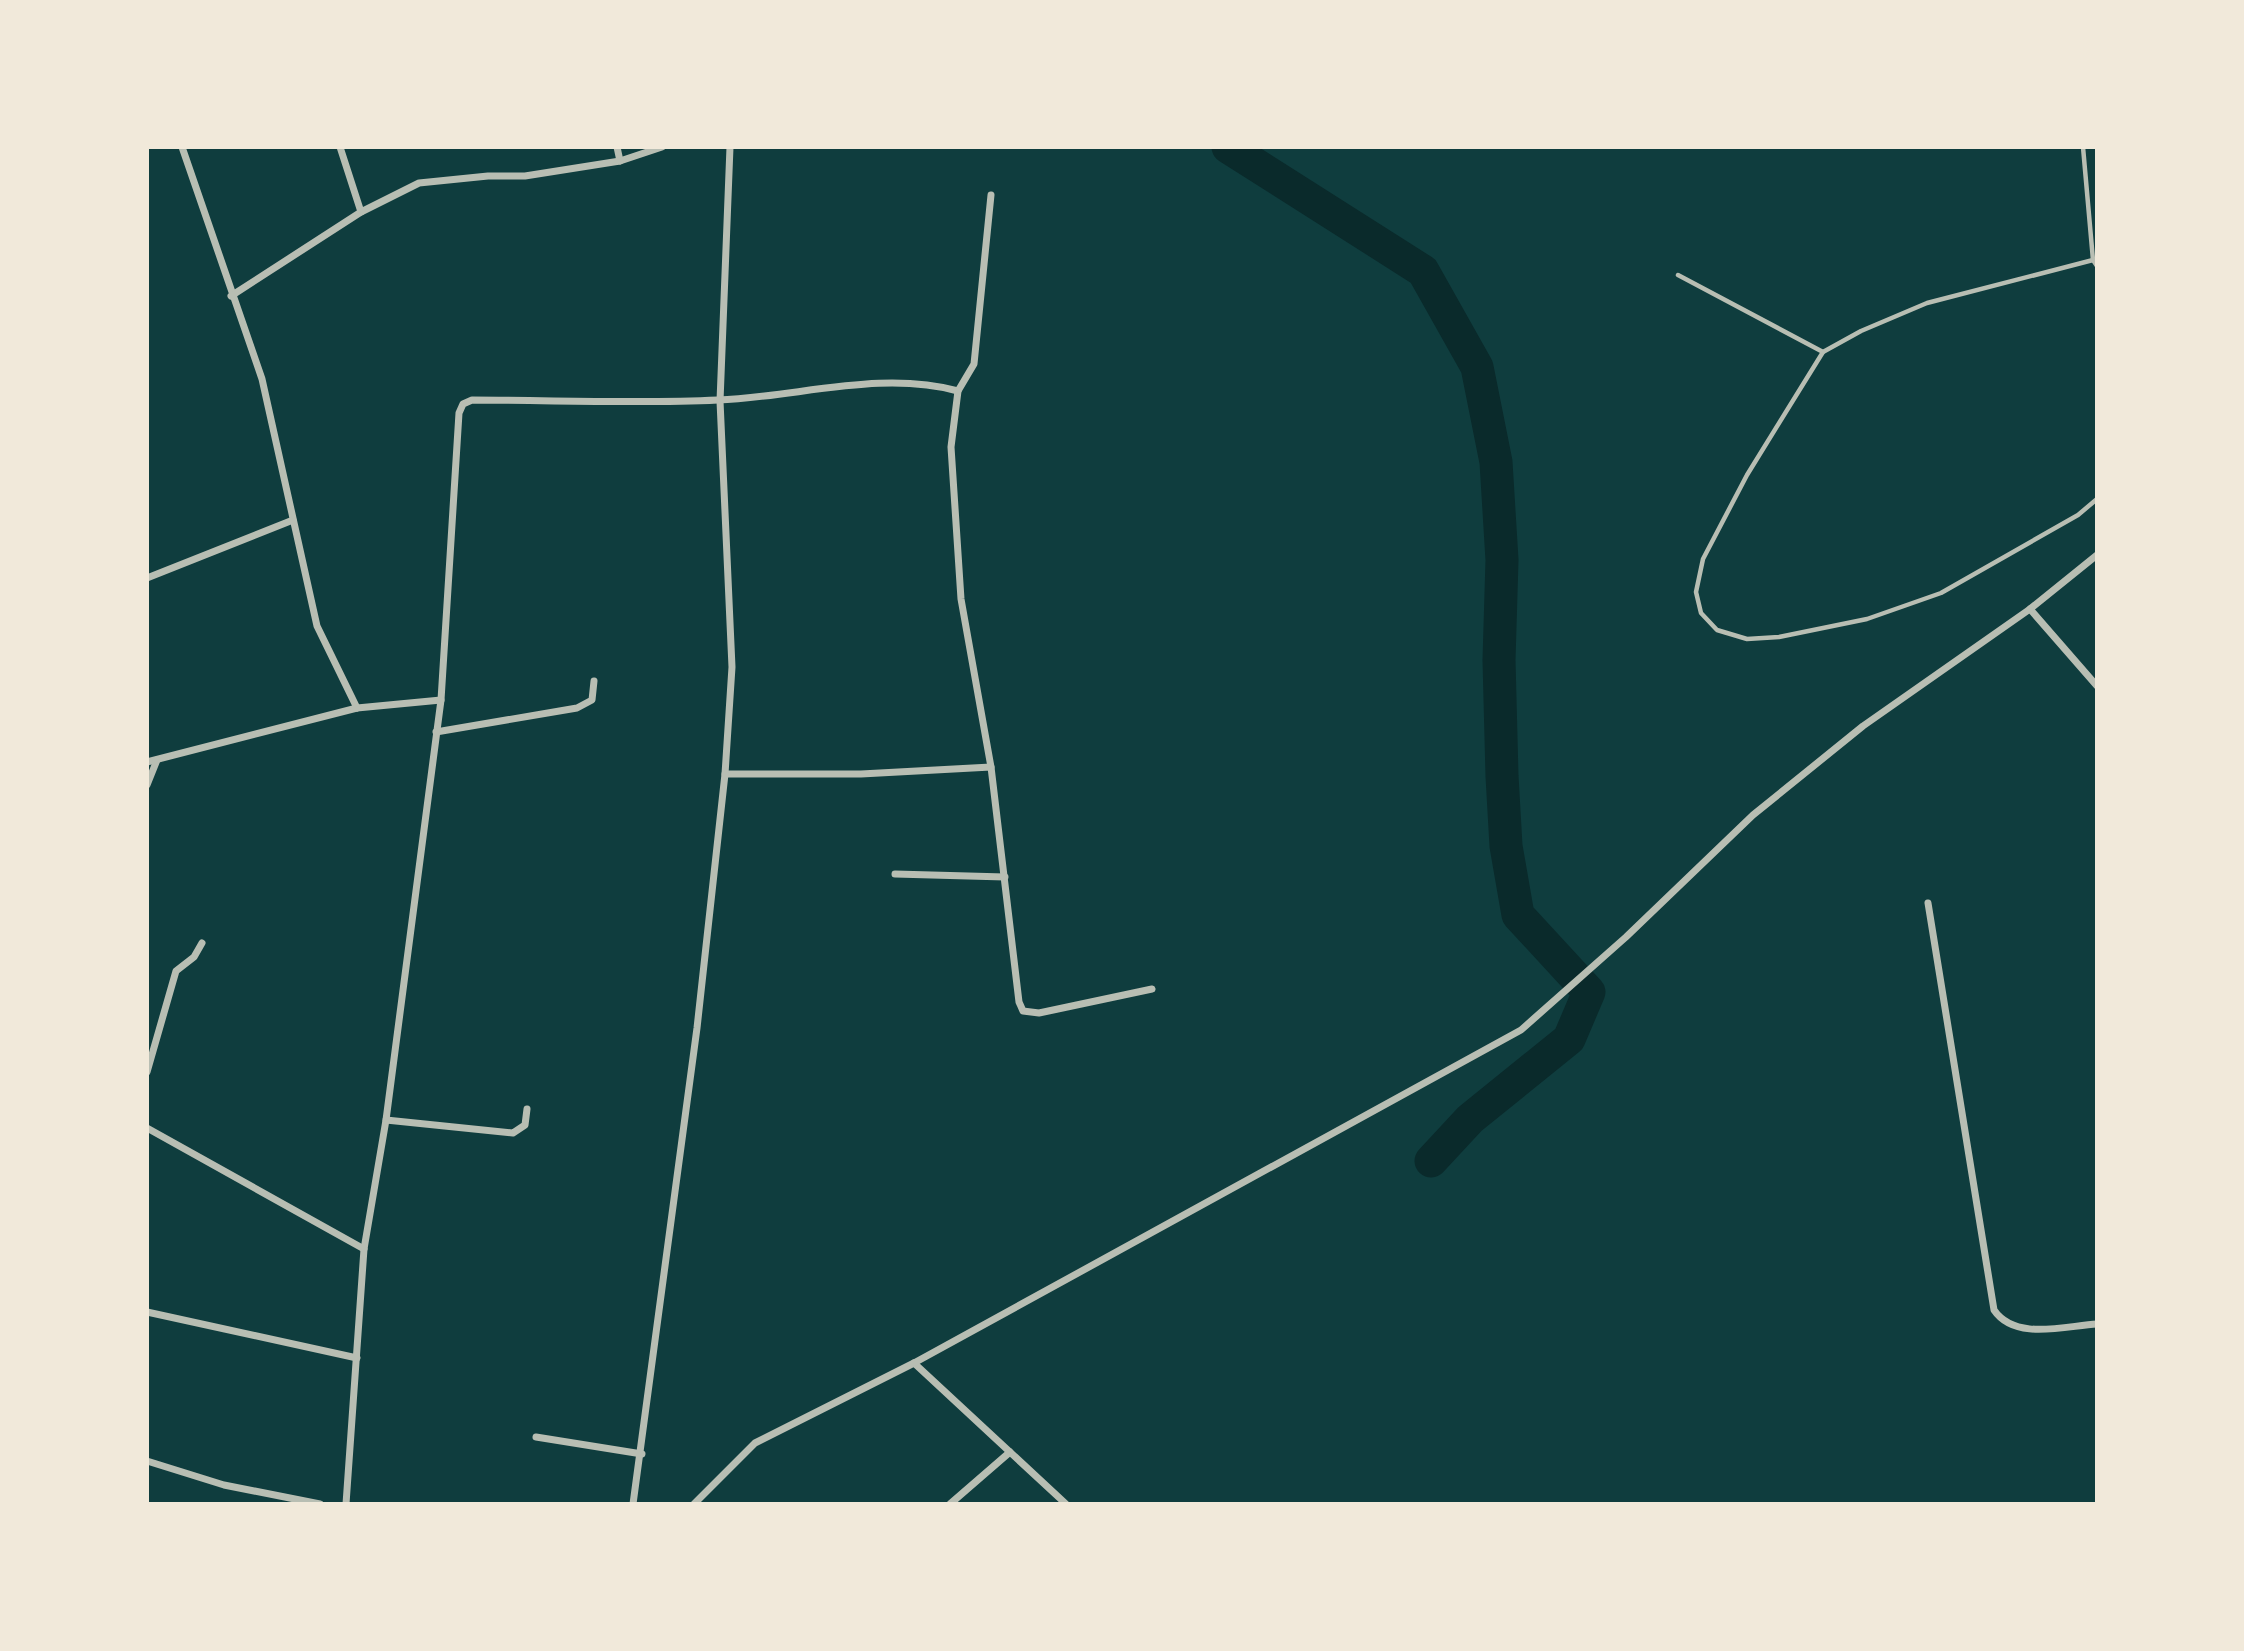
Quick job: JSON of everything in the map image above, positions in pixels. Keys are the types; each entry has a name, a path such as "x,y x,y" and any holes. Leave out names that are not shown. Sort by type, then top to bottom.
{"street":[{"path":"182,147 231,296 262,379 317,626 357,708"},
{"path":"340,147 361,212"},
{"path":"617,147 620,161"},
{"path":"231,296 361,212 419,183 488,176 525,176 620,161 662,147"},
{"path":"633,1504 642,1454 697,1028 725,774 732,667 720,401 730,147"},
{"path":"991,195 974,364 958,391 951,447 961,599 991,767 1019,1002 1023,1011 1039,1013 1152,989"},
{"path":"346,1504 364,1249 386,1120 440,700 458,422 463,404 472,400 720,401 857,385 930,384 958,391"},
{"path":"147,578 293,520"},
{"path":"694,1504 755,1443 914,1363 1521,1030 1626,937 1773,799 1863,726 2030,609 2097,555"},
{"path":"2030,609 2097,686"},
{"path":"436,732 577,708 592,700 594,681"},
{"path":"147,762 357,708 440,700"},
{"path":"147,785 157,760"},
{"path":"725,774 861,774 991,767"},
{"path":"895,874 1005,877"},
{"path":"1928,903 1994,1310 2002,1322 2021,1329 2097,1324"},
{"path":"147,1072 176,971 194,957 202,943"},
{"path":"386,1120 513,1133 525,1125 527,1109"},
{"path":"147,1128 364,1249"},
{"path":"147,1312 357,1358"},
{"path":"914,1363 1066,1504"},
{"path":"536,1437 642,1454"},
{"path":"950,1504 1010,1452"},
{"path":"147,1461 225,1485 320,1504"}],"lane":[{"path":"2083,147 2093,260 2097,266"},
{"path":"2093,260 1927,303 1861,331 1823,352 1747,475 1703,559 1696,592 1701,613 1717,630 1748,639 1779,637 1880,615 1941,593 2078,515 2097,499"},
{"path":"1678,275 1823,352"}],"waterway":[{"path":"1228,147 1423,271 1477,367 1496,462 1502,560 1499,660 1502,776 1506,846 1518,915 1589,992 1569,1039 1470,1119 1431,1161"}]}
